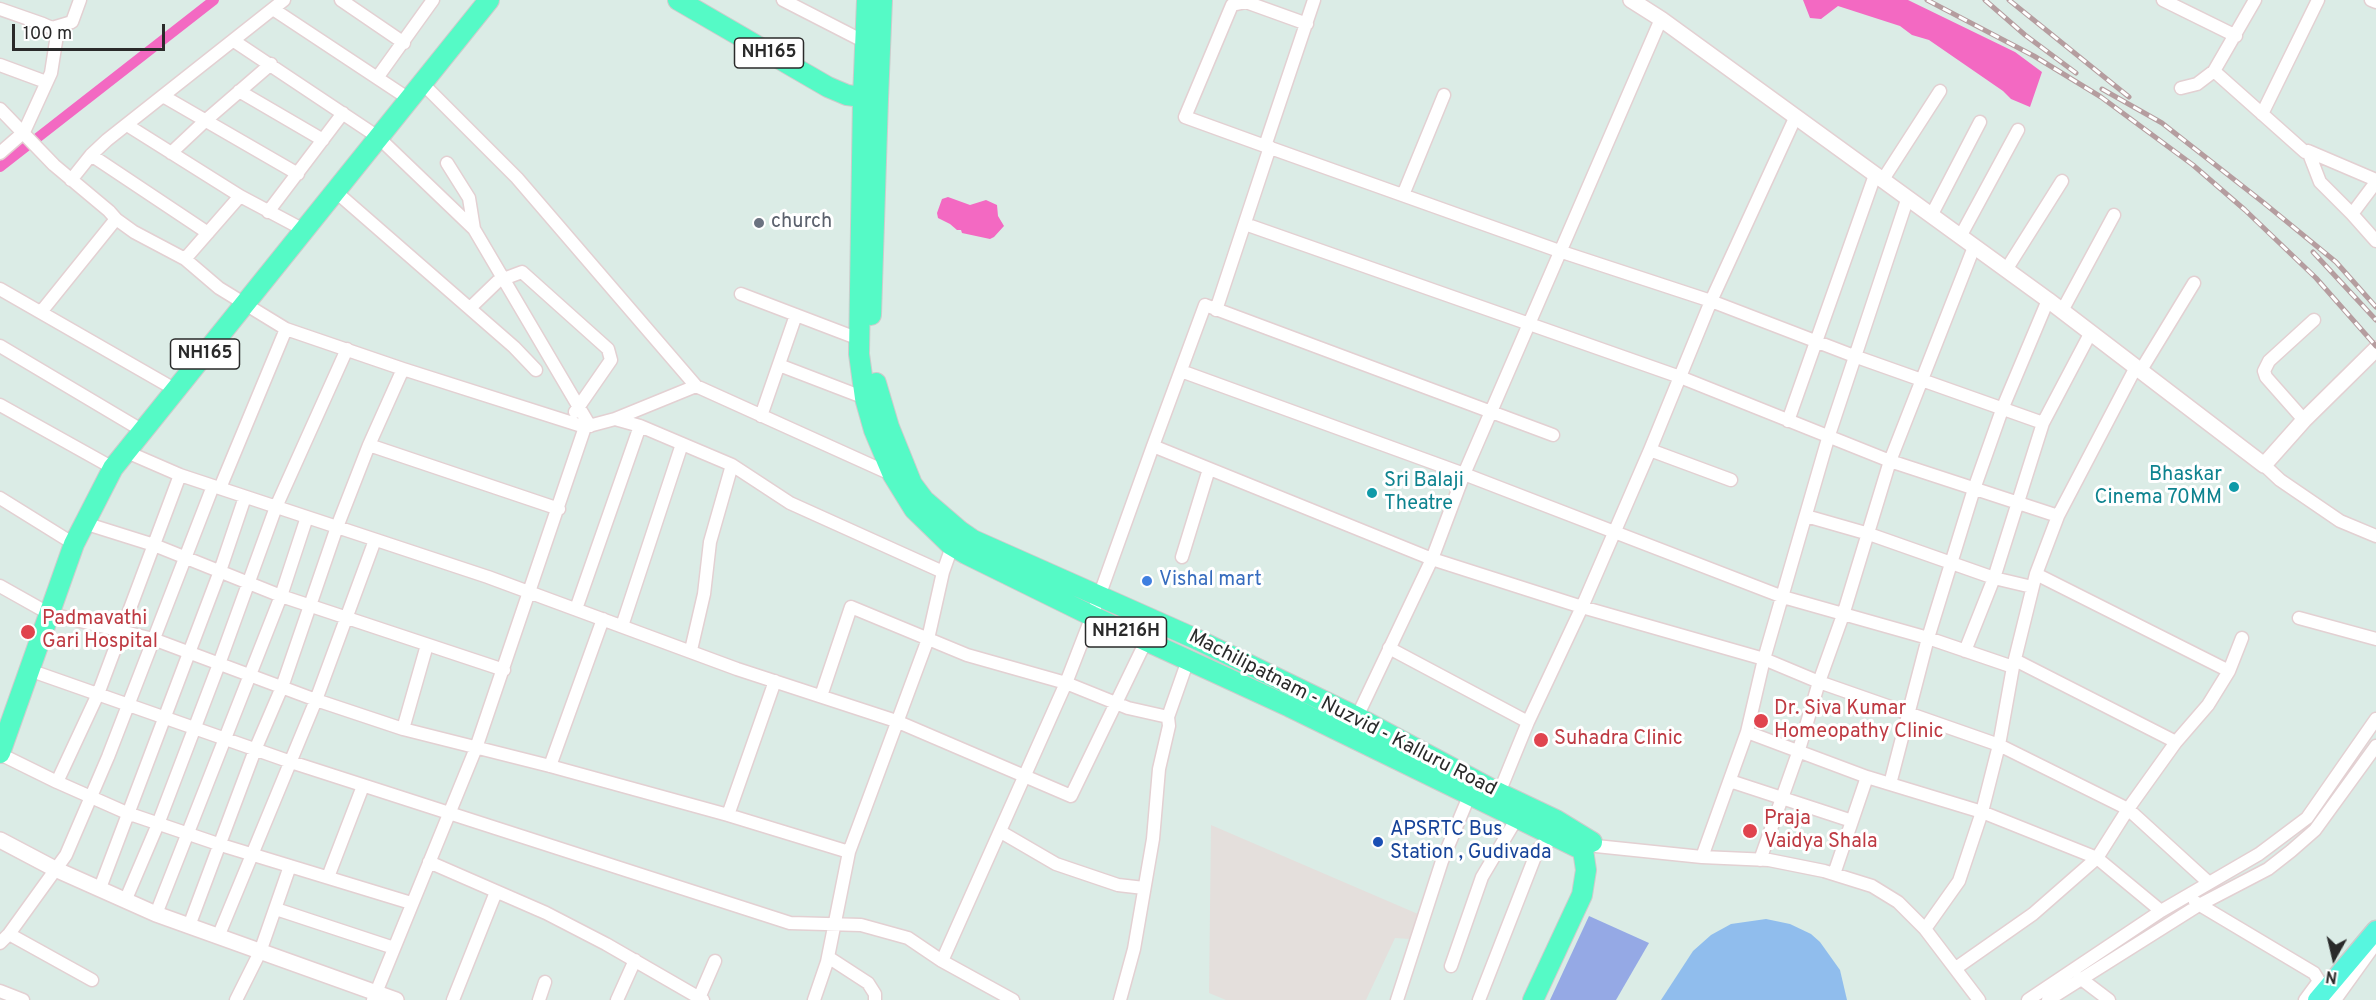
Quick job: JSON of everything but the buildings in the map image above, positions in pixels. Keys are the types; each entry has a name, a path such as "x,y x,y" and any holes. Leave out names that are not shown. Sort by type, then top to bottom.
{"highway":[{"name":"NH165","path":"0,753 74,544 113,468 489,0"},
{"name":"NH165","path":"678,0 702,6 828,87 870,99"},
{"path":"867,0 865,42 870,99"},
{"path":"870,99 882,0"},
{"name":"Machilipatnam - Nuzvid - Kalluru Road","path":"870,99 859,354 865,398 874,430 893,475 914,508 956,538 974,540 1100,596 1196,639 1357,717 1473,788 1517,818 1583,850 1586,870 1582,895 1533,1000"},
{"name":"Machilipatnam - Nuzvid - Kalluru Road","path":"870,99 871,339 873,370 878,395 912,484 956,538 966,554 1092,616 1290,707 1348,737 1473,788 1499,793 1556,820 1596,846"},
{"path":"1546,1000 1588,904 1599,858 1596,846"}],"main road":[{"path":"2317,1000 2376,930"}],"street":[{"path":"52,28 72,22 80,0"},
{"path":"71,180 91,155 284,0"},
{"path":"341,0 360,4 404,43"},
{"path":"377,78 433,0"},
{"path":"783,0 865,42"},
{"path":"1216,310 1314,0"},
{"path":"1631,0 1796,116 1907,200 2062,310 2264,465 2280,480 2340,521 2376,536"},
{"path":"2163,0 2235,36"},
{"path":"2181,88 2197,84 2214,71 2255,0"},
{"path":"2262,114 2318,0"},
{"path":"2372,0 2376,2"},
{"path":"1307,24 1246,2 1232,5 1185,117 1562,252 1711,302 2043,423"},
{"path":"0,9 52,28 57,35 53,67 26,135 0,153"},
{"path":"273,9 409,99"},
{"path":"1348,737 1432,559 1464,474 1661,19"},
{"path":"234,40 378,137 474,229 579,407 587,426 476,748 375,996"},
{"path":"171,153 271,64"},
{"path":"0,66 46,82"},
{"path":"2214,71 2305,152 2308,151 2376,181 2352,214"},
{"path":"422,83 517,178 696,386 893,475"},
{"path":"239,91 323,140"},
{"path":"1788,421 1878,178 1940,91"},
{"path":"1403,195 1444,95"},
{"path":"164,96 298,174"},
{"path":"0,109 47,158 116,219 134,232 185,259 219,288 285,329 568,422 587,426 615,419 696,386"},
{"path":"268,212 343,112"},
{"path":"1499,793 1528,722 1582,607 1650,450 1711,302 1796,116"},
{"path":"1930,216 1980,122"},
{"path":"127,125 240,196 304,230"},
{"path":"1960,237 2018,129"},
{"path":"2308,151 2320,182 2376,242"},
{"path":"91,155 208,233"},
{"path":"447,163 469,198 474,229"},
{"path":"2006,270 2062,181"},
{"path":"335,191 514,347 536,370"},
{"path":"185,259 240,196"},
{"path":"1702,857 1747,732 1764,659 1829,435 1907,200"},
{"path":"2062,310 2114,214"},
{"path":"41,312 116,219"},
{"path":"1245,224 1680,377 1890,461 2058,516"},
{"path":"1760,860 1843,615 1890,461 1974,247"},
{"path":"470,308 498,281 522,272 608,349 611,360 568,422"},
{"path":"1925,929 1959,881 1982,813 1999,745 2014,664 2032,587 2058,516 2138,369 2193,283"},
{"path":"1,290 176,390"},
{"path":"741,294 859,339"},
{"path":"1890,784 1928,638 1974,489 2003,407 2048,300"},
{"path":"942,961 1066,683 1100,596 1205,305 1553,435"},
{"path":"761,416 796,315"},
{"path":"2304,420 2266,377 2265,371 2269,361 2314,320"},
{"path":"92,980 4,939 66,855 186,557 285,329"},
{"path":"1965,651 1994,578 2043,423 2091,332"},
{"path":"0,346 143,431"},
{"path":"2264,465 2304,420 2376,349"},
{"path":"126,899 158,824 276,507 347,350"},
{"path":"779,365 865,398"},
{"path":"189,926 255,750 282,687 337,527 369,445 403,369"},
{"path":"1181,372 1464,474 1783,597 2014,664 2176,742"},
{"path":"0,405 113,468"},
{"path":"615,419 640,426 732,465 790,503 943,572"},
{"path":"576,609 640,426"},
{"path":"622,626 682,444"},
{"path":"369,445 559,508"},
{"path":"1153,446 1432,559 1582,607 1764,659 1819,682 1999,745 2128,809 2208,882"},
{"path":"1650,450 1731,480"},
{"path":"127,452 180,475 530,592 775,681 896,721 1071,796 1146,641"},
{"path":"691,650 704,594 710,542 732,465"},
{"path":"1182,557 1209,468"},
{"path":"57,782 124,631 180,475"},
{"path":"100,888 220,571 245,497"},
{"path":"0,498 74,544"},
{"path":"1806,516 1869,534 1994,578 2032,587"},
{"path":"156,914 281,596 307,517"},
{"path":"84,523 154,545 281,596 504,670"},
{"path":"814,1000 828,957 849,852 928,639 943,572 956,538"},
{"path":"218,937 316,700 375,540"},
{"path":"2036,573 2229,671"},
{"path":"0,586 48,613 153,639 316,700 403,729 728,814 849,852"},
{"path":"821,696 851,607 967,655 1066,683 1128,708 1168,717"},
{"path":"2299,618 2376,639"},
{"path":"550,766 603,619"},
{"path":"1956,968 2033,914 2097,858 2128,809 2176,742 2208,705 2229,671 2242,638"},
{"path":"403,729 427,645"},
{"path":"1389,648 1528,722"},
{"path":"1120,1000 1134,949 1153,838 1160,769 1169,726 1168,717 1188,660"},
{"path":"29,670 363,786 790,923 861,925 908,938 996,996 1012,1000"},
{"path":"728,814 775,681"},
{"path":"2028,1000 2161,911 2259,854 2307,818 2376,719"},
{"path":"1747,732 1867,777 1982,813 2097,858 2161,911"},
{"path":"2048,1000 2199,905 2268,868 2315,831 2376,746"},
{"path":"0,753 57,782 127,813 221,845 411,903"},
{"path":"1834,874 1867,777"},
{"path":"1730,780 1852,821"},
{"path":"328,877 363,786"},
{"path":"1397,1000 1443,861 1473,788"},
{"path":"1451,966 1482,877 1517,818"},
{"path":"1001,832 1056,864 1118,885 1144,888"},
{"path":"1479,1000 1538,849 1556,837"},
{"path":"0,840 55,869 156,914 375,996 396,1000"},
{"path":"1596,846 1788,863 1872,886 1898,902 1925,929 1979,1000"},
{"path":"429,862 546,913 635,960 694,998 714,961"},
{"path":"241,998 276,909 290,866"},
{"path":"453,1000 496,892"},
{"path":"2188,895 2199,905 2314,973 2319,981 2305,1000"},
{"path":"276,909 394,948"},
{"path":"2335,1000 2376,943"},
{"path":"828,957 868,983 875,994 874,1000"},
{"path":"617,1000 635,960"},
{"path":"2080,978 2109,1000"},
{"path":"538,1000 545,982"},
{"path":"0,991 23,1000"}],"shaded area":[{"path":"1803,0 1908,0 2015,52 2042,72 2030,107 2011,99 2003,91 1929,40 1912,35 1900,26 1838,6 1821,19 1810,18"},
{"path":"948,197 970,205 986,200 997,205 998,216 1004,226 990,239 962,233 961,230 957,230 938,218 937,213 942,199"},
{"path":"1211,825 1418,914 1410,939 1395,938 1366,1000 1226,1000 1209,993"},
{"path":"1589,916 1649,943 1616,1000 1550,1000"},
{"path":"1766,919 1790,924 1811,934 1820,942 1840,970 1847,1000 1661,1000 1693,951 1711,935 1731,924"}],"waterway":[{"path":"0,167 214,0"}],"railway":[{"path":"1927,0 2034,56 2101,97 2193,165 2245,210 2316,278 2376,346"},
{"path":"1985,0 2025,35 2076,73"},
{"path":"2009,0 2129,97"},
{"path":"2102,89 2162,123 2264,203 2336,262 2376,307"},
{"path":"2313,252 2376,320"}],"place":[{"name":"church","path":"759,223"},
{"name":"Bhaskar Cinema 70MM","path":"2234,487"},
{"name":"Sri Balaji Theatre","path":"1372,493"},
{"name":"Vishal mart","path":"1147,581"},
{"name":"Padmavathi Gari Hospital","path":"28,632"},
{"name":"Dr. Siva Kumar Homeopathy Clinic","path":"1761,721"},
{"name":"Suhadra Clinic","path":"1541,740"},
{"name":"Praja Vaidya Shala","path":"1750,831"},
{"name":"APSRTC Bus Station , Gudivada","path":"1378,842"}]}
